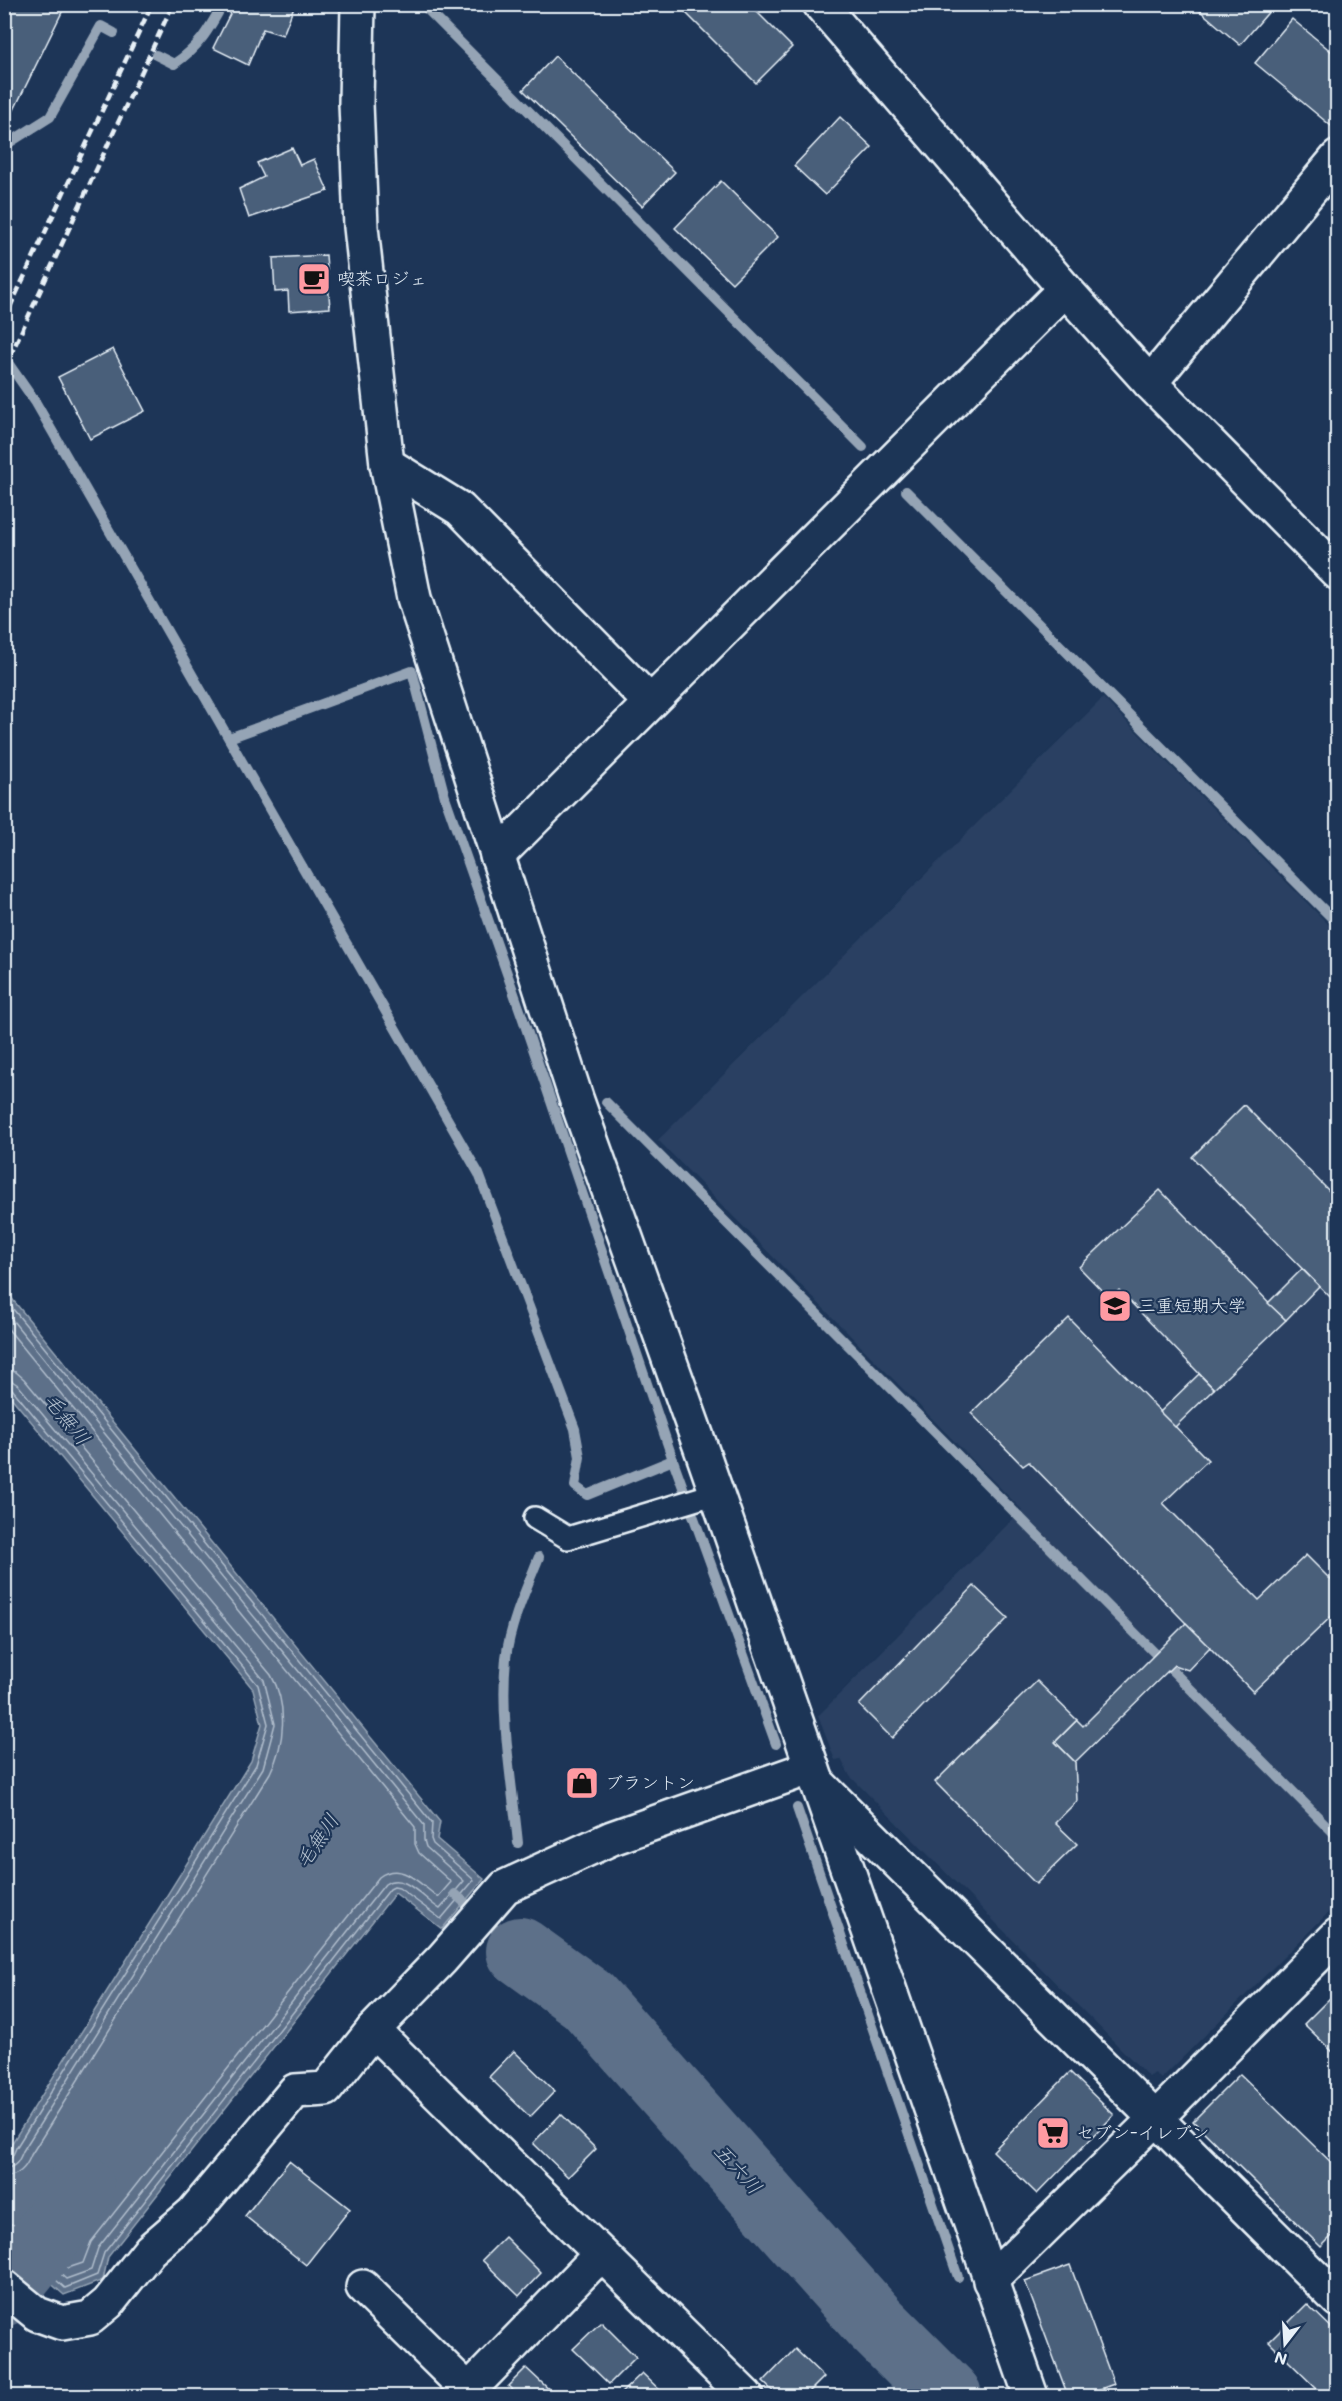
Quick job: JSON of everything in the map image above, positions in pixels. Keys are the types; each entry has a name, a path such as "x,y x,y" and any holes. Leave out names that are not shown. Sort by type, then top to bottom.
{"street":[{"path":"358,4 356,103 361,227 387,464 414,598 577,1101 710,1495 814,1774 1031,2397"},
{"path":"820,4 1065,289 1150,383 1338,573"},
{"path":"1150,383 1338,157"},
{"path":"497,856 1065,289"},
{"path":"387,464 460,509 650,702"},
{"path":"4,2287 37,2314 62,2323 90,2318 108,2303 150,2250 193,2213 294,2091 326,2089 373,2030 442,1959 504,1887 612,1838 814,1774"},
{"path":"814,1774 1155,2119 1338,2300"},
{"path":"990,2281 1338,1935"},
{"path":"373,2030 746,2397"},
{"path":"363,2287 471,2394 601,2254"}],"lane":[{"path":"535,1518 568,1538 710,1495"}],"shaded area":[{"path":"1103,698 1337,933 1337,1904 1161,2079 1155,2073 1149,2077 850,1776 841,1759 835,1760 818,1716 1022,1510 658,1140"}],"water":[{"path":"4,1289 440,1822 437,1839 484,1879 442,1929 395,1893 108,2257 103,2280 64,2295 5,2243 5,2162 10,2146 251,1761 262,1724 253,1689 5,1390"}],"building":[{"path":"10,4 66,4 7,124 4,123 4,15"},
{"path":"235,4 295,4 283,35 263,29 248,65 213,48"},
{"path":"677,4 749,4 792,47 756,83"},
{"path":"1192,4 1268,4 1272,8 1240,45"},
{"path":"1292,19 1338,57 1336,130 1255,63"},
{"path":"555,56 675,172 642,206 523,90"},
{"path":"840,117 872,147 825,195 794,166"},
{"path":"292,148 300,165 314,159 328,191 249,218 239,189 264,177 257,163"},
{"path":"721,181 778,237 732,283 675,228"},
{"path":"326,255 330,308 289,311 288,291 275,292 273,258"},
{"path":"113,349 145,411 90,439 58,377"},
{"path":"1244,1105 1338,1200 1338,1305 1192,1157"},
{"path":"1160,1190 1286,1320 1214,1389 1119,1290 1110,1299 1079,1267"},
{"path":"1302,1269 1319,1286 1286,1320 1268,1303"},
{"path":"1069,1318 1208,1460 1163,1503 1259,1600 1306,1555 1338,1587 1338,1610 1253,1692 1029,1462 1023,1466 971,1413"},
{"path":"1199,1374 1214,1389 1175,1427 1160,1412"},
{"path":"974,1586 1008,1618 892,1738 859,1705"},
{"path":"1186,1623 1210,1647 1188,1670 1174,1665 1075,1762 1055,1742 1077,1720 1083,1726"},
{"path":"1037,1681 1077,1720 1055,1742 1075,1762 1077,1801 1055,1823 1077,1844 1036,1884 935,1782"},
{"path":"1336,1992 1338,1994 1338,2057 1304,2024"},
{"path":"514,2051 555,2091 530,2117 489,2077"},
{"name":"セブン-イレブン","path":"1070,2072 1114,2115 1037,2194 993,2151"},
{"path":"1240,2074 1338,2169 1338,2230 1321,2247 1193,2121"},
{"path":"561,2114 596,2149 568,2177 533,2143"},
{"path":"289,2161 350,2209 306,2265 245,2216"},
{"path":"505,2237 541,2273 519,2296 482,2260"},
{"path":"1070,2265 1114,2384 1081,2396 1068,2396 1025,2281"},
{"path":"1307,2304 1338,2334 1338,2396 1324,2396 1269,2342"},
{"path":"601,2322 636,2357 609,2384 573,2349"},
{"path":"795,2349 824,2377 805,2396 778,2396 763,2382"},
{"path":"526,2368 556,2396 519,2396 508,2386"},
{"path":"642,2373 666,2396 618,2396"}],"waterway":[{"path":"156,55 174,64 183,58 202,38 223,4"},
{"path":"422,4 863,447"},
{"path":"4,146 50,117 101,26 114,33"},
{"path":"4,357 36,403 479,1174 575,1429 580,1457 575,1486 587,1495 673,1460"},
{"path":"906,491 1338,924"},
{"path":"229,738 412,671 445,797 673,1460 776,1744"},
{"path":"606,1102 1338,1837"},
{"path":"518,1843 506,1727 506,1658 515,1620 539,1557"},
{"path":"797,1808 958,2277"},
{"path":"455,1894 520,1951"},
{"name":"五六川","path":"520,1951 588,2000 873,2321 948,2396"},
{"name":"毛無川","path":"4,2292 38,2250 81,2187"}],"railway":[{"path":"4,320 152,4"},
{"path":"4,369 173,4"}],"place":[{"name":"喫茶ロジェ","path":"314,279"},
{"name":"三重短期大学","path":"1115,1306"},
{"name":"ブラントン","path":"582,1783"},
{"name":"セブン-イレブン","path":"1053,2133"}]}
